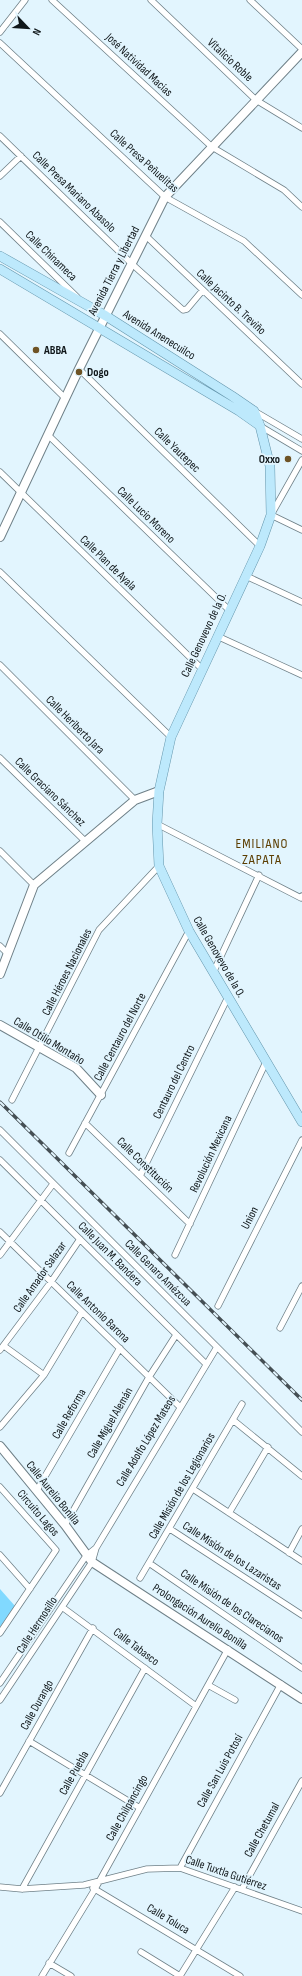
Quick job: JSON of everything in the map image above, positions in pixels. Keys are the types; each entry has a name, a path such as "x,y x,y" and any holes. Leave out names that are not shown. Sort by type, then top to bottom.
{"main road":[{"name":"Avenida Anenecuilco","path":"0,256 106,316 254,411"},
{"name":"Avenida Anenecuilco","path":"0,269 260,426"},
{"name":"Calle Genovevo de la O.","path":"254,411 260,426 270,466 271,515 260,546 171,737 159,790 157,824 160,866 189,931 302,1122"}],"street":[{"path":"0,32 25,0"},
{"name":"José Natividad Macias","path":"52,0 212,147 284,190 302,207"},
{"name":"Vitalicio Roble","path":"151,0 256,100 302,128"},
{"path":"250,0 302,50"},
{"name":"Calle Presa Peñuelitas","path":"0,43 164,197 244,241 302,295"},
{"name":"Avenida Tierra y Libertad","path":"0,537 65,398 164,197 302,50"},
{"name":"Calle Presa Mariano Abasolo","path":"0,136 132,264 183,310 187,309 203,290"},
{"path":"0,176 21,156"},
{"name":"Calle Chinameca","path":"0,222 86,305"},
{"name":"Calle Jacinto B. Treviño","path":"146,236 302,384"},
{"path":"0,334 65,398"},
{"name":"Calle Yautepec","path":"79,369 260,546"},
{"name":"Avenida Anenecuilco","path":"254,411 302,439"},
{"name":"Avenida Anenecuilco","path":"260,426 302,451"},
{"name":"Calle Lucio Moreno","path":"48,435 230,610"},
{"name":"Calle Genovevo de la O.","path":"271,515 302,460"},
{"name":"Calle Plan de Ayala","path":"0,472 202,668"},
{"path":"271,515 302,530"},
{"path":"0,572 171,737"},
{"path":"246,576 302,602"},
{"path":"217,636 302,675"},
{"name":"Calle Heriberto Jara","path":"0,665 135,800"},
{"name":"Calle Graciano Sánchez","path":"0,758 85,841"},
{"path":"0,974 34,885 135,800 159,790"},
{"path":"157,824 302,897"},
{"path":"0,852 34,885"},
{"name":"Calle Héroes Nacionales","path":"12,1100 40,1048 99,930 160,866"},
{"path":"213,973 259,875"},
{"name":"Calle Centauro del Norte","path":"69,1153 189,931"},
{"path":"0,946 8,954"},
{"name":"Centauro del Centro","path":"140,1176 228,997"},
{"name":"Calle Otilio Montaño","path":"0,1025 76,1068 101,1095"},
{"name":"Revolución Mexicana","path":"176,1255 266,1062"},
{"name":"Calle Constitución","path":"85,1123 190,1224"},
{"name":"Calle Genaro Amézcua","path":"0,1130 302,1432"},
{"name":"Union","path":"218,1306 302,1140"},
{"name":"Calle Juan M. Bandera","path":"0,1160 206,1363"},
{"path":"0,1255 53,1184"},
{"name":"Calle Antonio Barona","path":"0,1232 180,1407"},
{"name":"Calle Amador Salazar","path":"44,1375 2,1348 51,1282 80,1239"},
{"path":"280,1328 302,1286"},
{"path":"0,1427 44,1375 82,1312"},
{"name":"Calle Miguel Alemán","path":"65,1525 149,1377 176,1334"},
{"name":"Calle Adolfo López Mateos","path":"92,1562 96,1548 217,1347"},
{"name":"Calle Reforma","path":"37,1490 120,1348"},
{"name":"Calle Misión de los Legionarios","path":"140,1578 242,1404"},
{"path":"233,1420 302,1476"},
{"name":"Calle Aurelio Bonilla","path":"0,1446 65,1525 86,1556"},
{"path":"229,1513 268,1447"},
{"name":"Circuito Lagos","path":"0,1487 56,1550 0,1633"},
{"path":"193,1489 302,1561"},
{"name":"Calle Misión de los Lazaristas","path":"170,1529 301,1613"},
{"path":"289,1553 302,1529"},
{"name":"Calle Adolfo López Mateos","path":"86,1556 96,1548"},
{"path":"0,1555 30,1589"},
{"name":"Prolongación Aurelio Bonilla","path":"86,1556 92,1562 228,1649 302,1699"},
{"name":"Calle Hermosillo","path":"0,1683 86,1556"},
{"name":"Calle Hermosillo","path":"0,1700 92,1562"},
{"name":"Calle Misión de los Clarecianos","path":"149,1563 302,1668"},
{"name":"Calle Tabasco","path":"62,1607 93,1628 196,1706"},
{"name":"Calle Durango","path":"0,1793 93,1628"},
{"name":"Calle Chilpancingo","path":"42,1976 95,1889 228,1649"},
{"name":"Calle Puebla","path":"22,1889 146,1668"},
{"name":"Calle San Luis Potosí","path":"180,1868 281,1684"},
{"path":"208,1685 235,1700"},
{"path":"29,1741 86,1774 140,1808"},
{"name":"Calle Chetumal","path":"242,1889 302,1781"},
{"name":"Calle Tuxtla Gutiérrez","path":"0,1887 22,1889 84,1885 147,1869 180,1868 300,1910"},
{"name":"Calle Toluca","path":"84,1885 95,1889 240,1976"},
{"path":"141,1952 180,1976 234,1887"},
{"path":"300,1910 302,1903"},
{"path":"49,1963 71,1976"}],"shaded area":[{"path":"0,1589 15,1606 0,1627"}],"railway":[{"path":"0,1102 302,1400"}],"place":[{"name":"ABBA","path":"36,350"},
{"name":"Dogo","path":"79,372"},
{"name":"Oxxo","path":"288,459"}],"district":[{"name":"EMILIANO ZAPATA","path":"262,852"}]}
